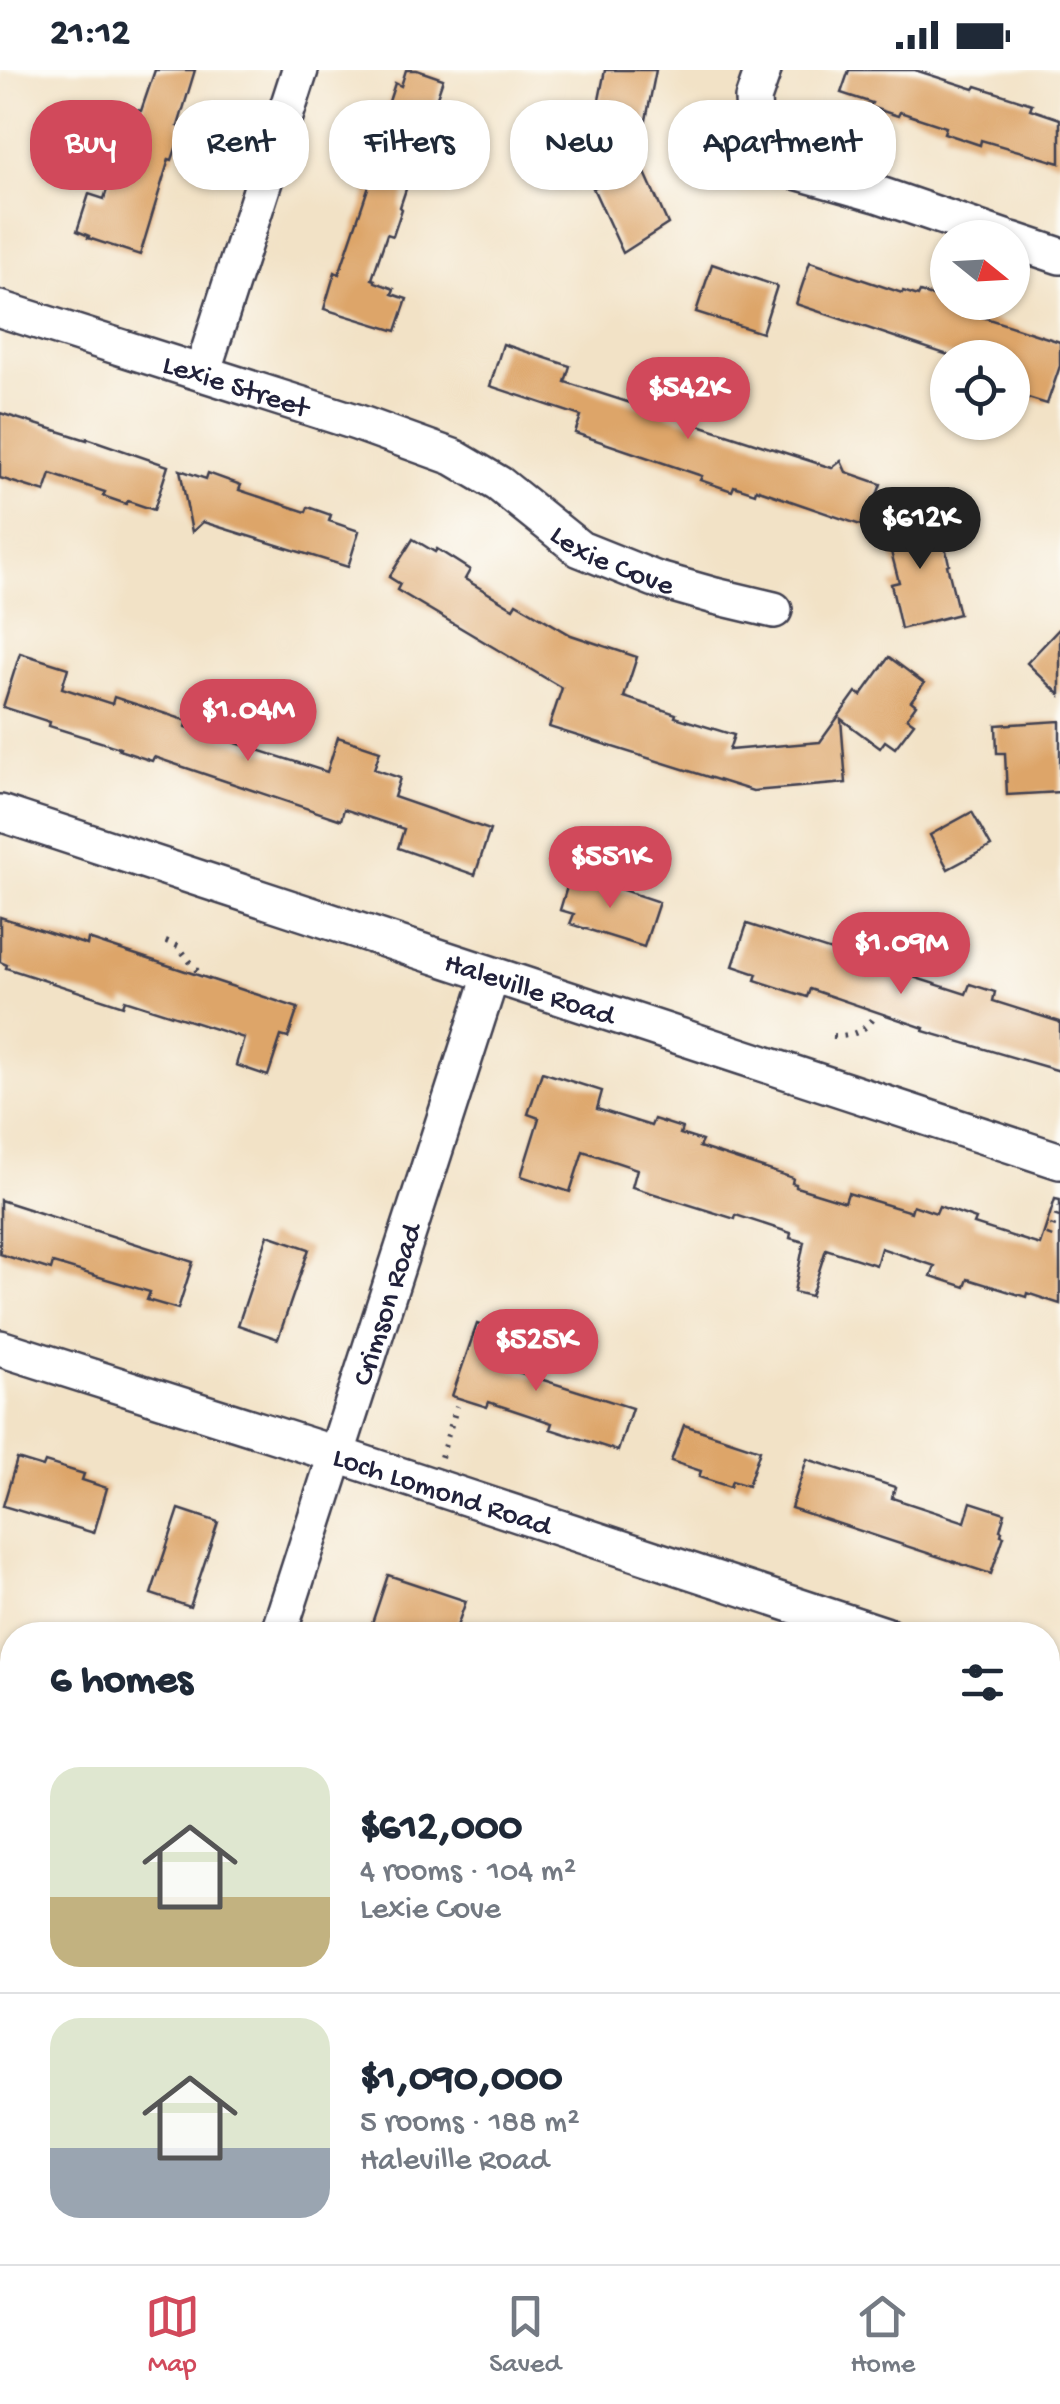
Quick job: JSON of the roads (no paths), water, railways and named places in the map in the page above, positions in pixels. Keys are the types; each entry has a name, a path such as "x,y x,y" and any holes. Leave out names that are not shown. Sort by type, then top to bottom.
{"street":[{"path":"202,373 300,70"},
{"path":"763,70 753,99 754,118 764,146 784,168 953,220"},
{"path":"1030,246 1060,256"},
{"name":"Lexie Street","path":"0,309 356,422 470,466"},
{"name":"Lexie Cove","path":"470,466 592,555 655,579 774,610"},
{"name":"Haleville Road","path":"0,813 1060,1161"},
{"name":"Crimson Road","path":"282,1622 491,976"},
{"name":"Loch Lomond Road","path":"0,1348 846,1622"}]}
